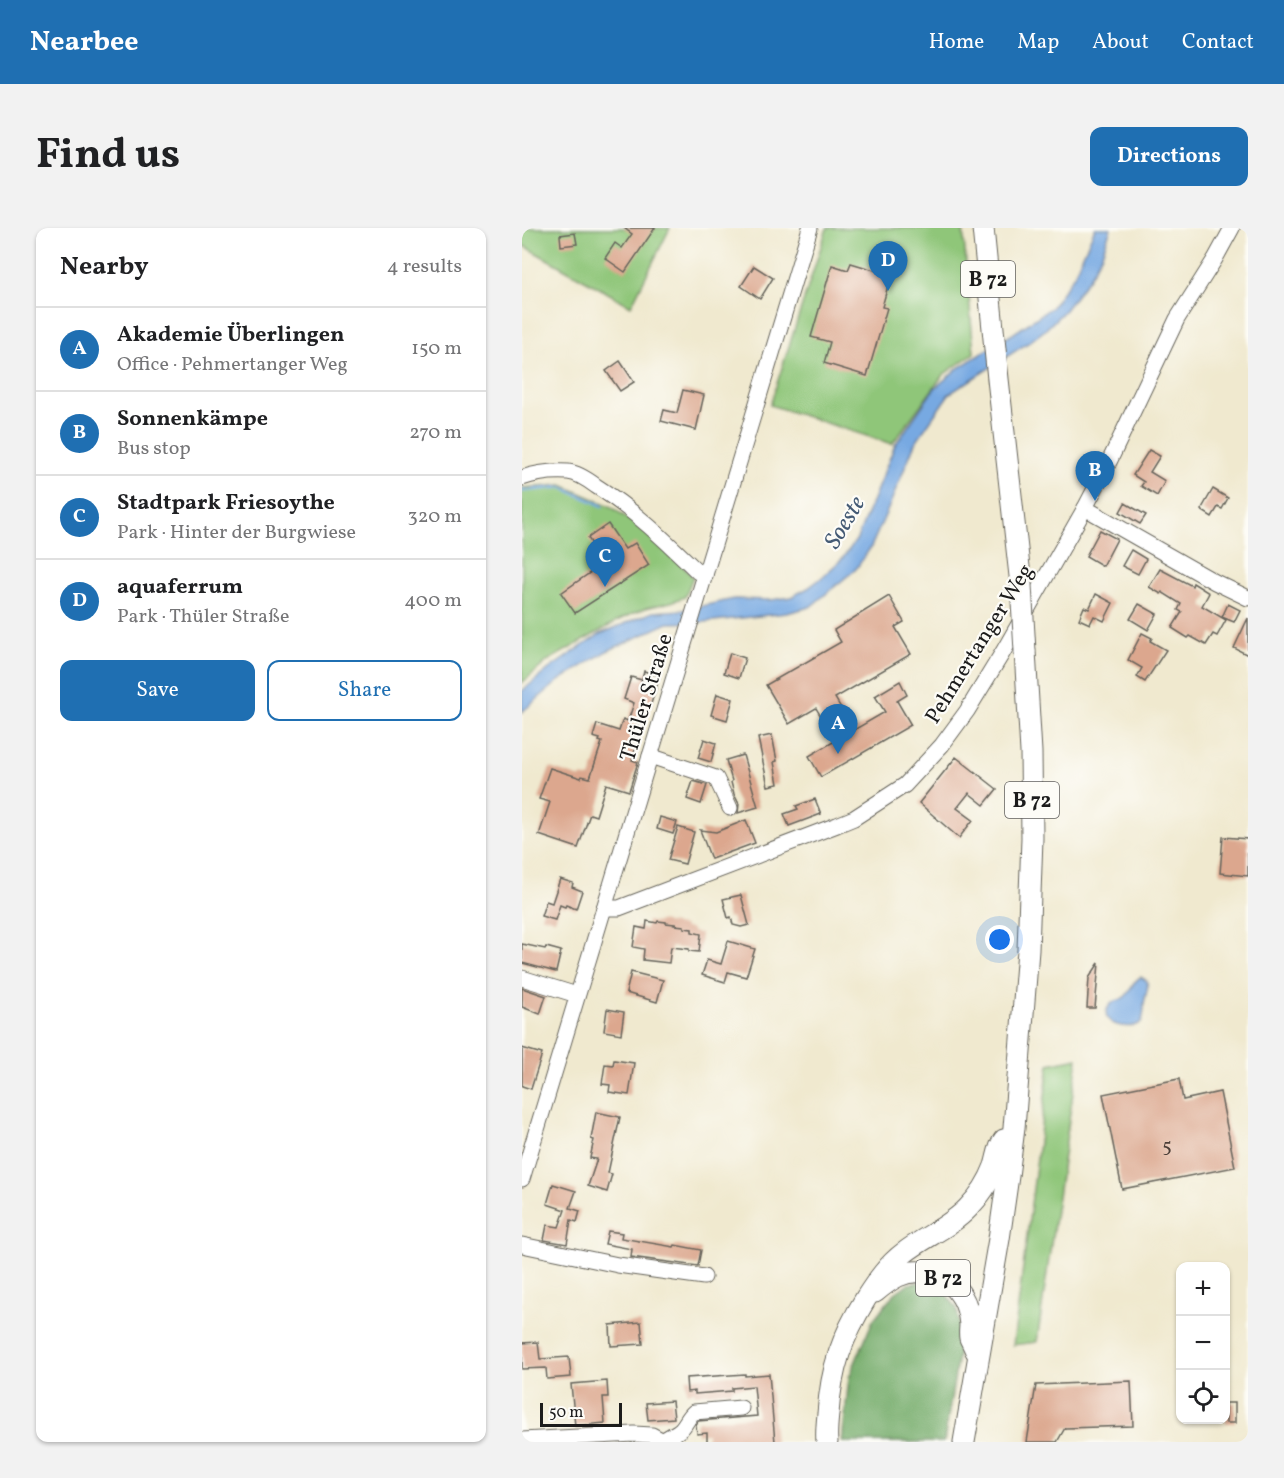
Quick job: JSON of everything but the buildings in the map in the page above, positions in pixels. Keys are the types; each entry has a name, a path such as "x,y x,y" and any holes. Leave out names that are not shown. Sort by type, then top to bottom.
{"highway":[{"name":"B 72","path":"964,1442 999,1239 1014,1128 1028,950 1032,838 1031,752 1022,585 983,228"},
{"name":"B 72","path":"827,1442 829,1389 836,1361 847,1331 863,1302 890,1265 918,1243 960,1216 975,1201 986,1185 1000,1145 1014,1128"},
{"name":"B 72","path":"863,1302 899,1276 913,1272 937,1275 947,1280 963,1298 969,1317 969,1336 979,1357"}],"street":[{"name":"Thüler Straße","path":"522,1179 810,228"},
{"name":"Pehmertanger Weg","path":"604,908 619,908 846,822 905,785 942,745 967,711 1003,652 1085,508 1177,319 1232,228"},
{"path":"522,478 537,474 569,472 585,478 623,504 662,537 698,573 705,576"},
{"path":"1085,508 1215,582 1248,598"},
{"path":"650,756 716,778 730,808"},
{"path":"522,978 577,995"},
{"path":"522,1245 618,1265 704,1277"},
{"path":"522,1440 634,1434 652,1435 664,1441 682,1428 694,1412 741,1408"}],"green space":[{"path":"522,228 670,228 631,306 522,245"},
{"path":"827,228 963,228 974,353 943,375 892,444 770,405"},
{"path":"562,485 610,506 660,542 693,577 685,597 646,608 621,619 549,660 522,683 522,488"},
{"path":"1078,1058 1037,1342 1013,1345 1049,1064"},
{"path":"920,1282 946,1294 957,1308 961,1338 944,1442 842,1442 849,1377 873,1320 895,1293 908,1284"}],"water":[{"path":"1095,228 1111,228 1102,254 1089,278 1065,310 1028,343 949,394 915,443 871,547 856,569 810,607 787,613 704,622 668,623 605,652 560,680 522,712 522,691 549,669 600,634 653,612 683,610 734,599 771,600 791,597 820,579 842,559 857,539 895,445 934,389 958,368 1052,307 1074,275"},
{"path":"1141,977 1147,981 1148,986 1141,1022 1136,1025 1122,1026 1110,1021 1107,1011 1111,1004 1126,996 1135,981"}],"waterway":[{"path":"522,491 561,487 603,506"}],"place":[{"name":"aquaferrum","path":"888,291"},
{"name":"Sonnenkämpe","path":"1095,501"},
{"name":"Stadtpark Friesoythe","path":"605,587"},
{"name":"Akademie Überlingen","path":"838,754"}],"water label":[{"name":"Soeste","path":"844,522"}]}
